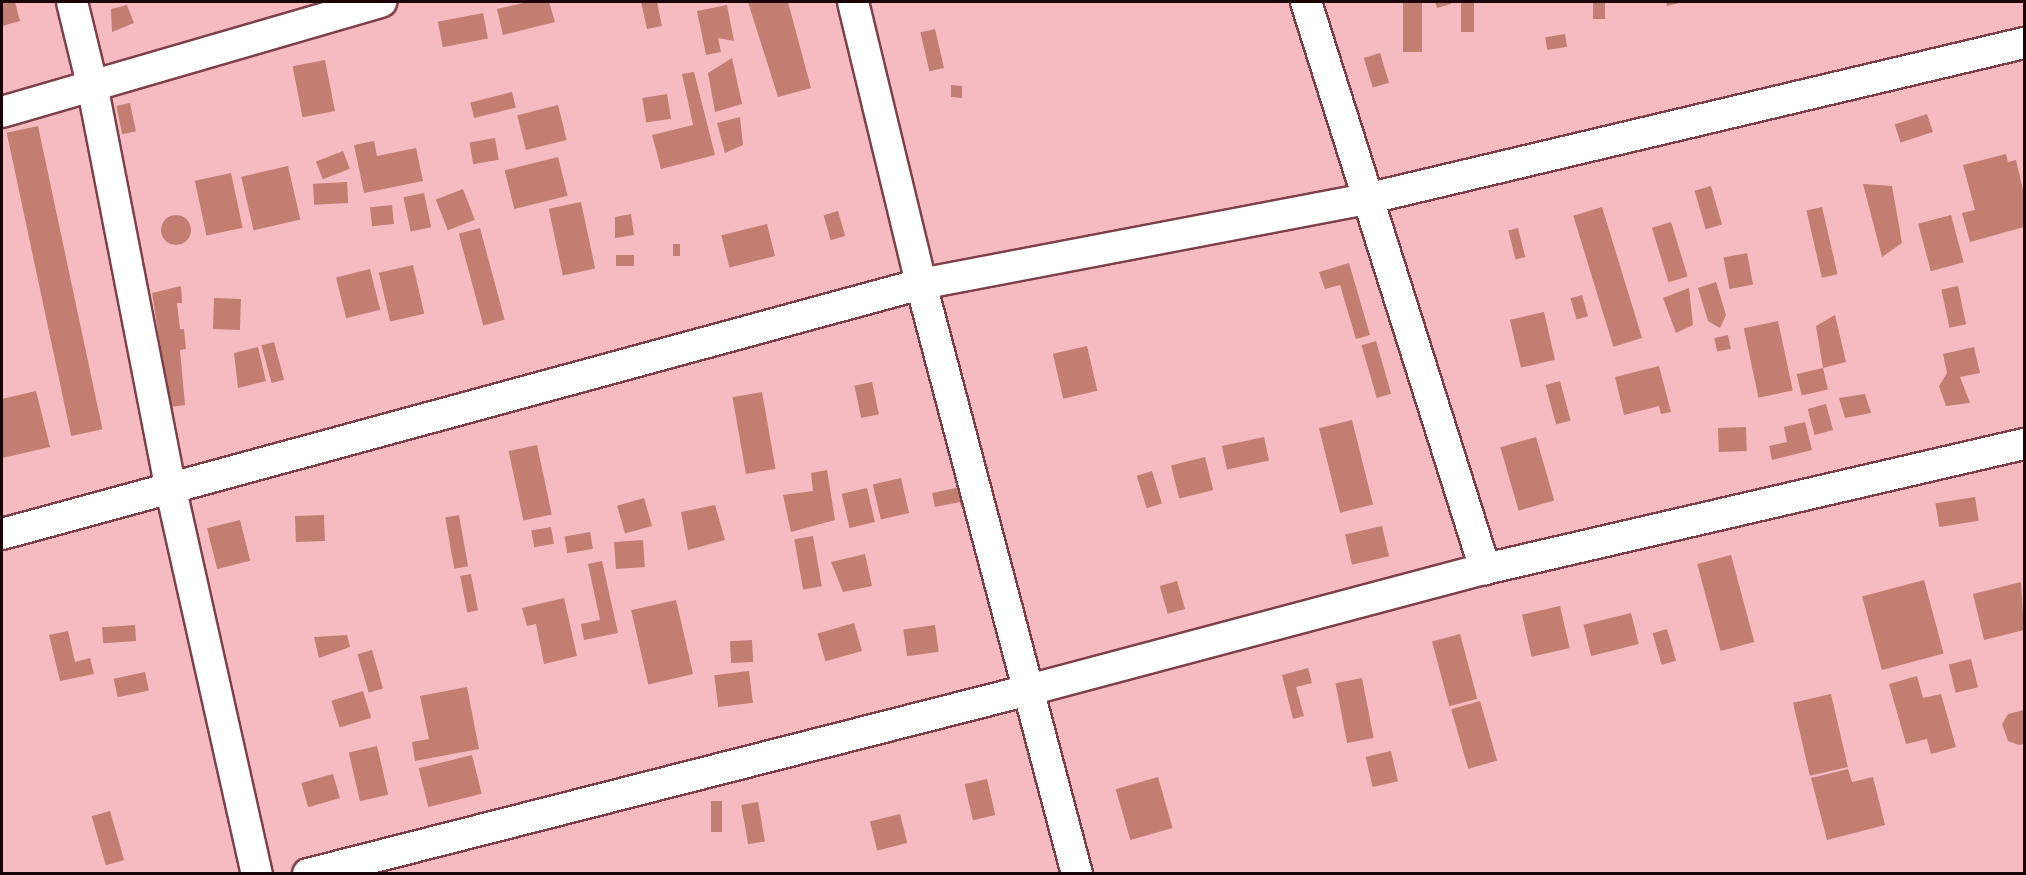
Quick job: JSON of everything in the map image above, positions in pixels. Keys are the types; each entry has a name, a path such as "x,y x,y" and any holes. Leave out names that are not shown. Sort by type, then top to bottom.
{"street":[{"path":"72,2 92,84 171,490 257,873"},
{"path":"2,112 92,84 381,2"},
{"path":"853,2 921,284 1077,873"},
{"path":"1306,2 1366,200 1485,569"},
{"path":"2,534 171,490 921,284 1366,200 2025,43"},
{"path":"308,873 1029,690 1485,569 2025,444"}],"building":[{"path":"2,2 15,2 20,21 2,26"},
{"path":"528,2 549,2 555,22 503,35 497,9"},
{"path":"641,2 657,2 662,26 647,29"},
{"path":"748,2 788,2 811,88 778,97"},
{"path":"1403,2 1422,2 1422,52 1403,52"},
{"path":"1435,2 1451,2 1451,4 1437,8"},
{"path":"1461,2 1474,2 1474,32 1461,32"},
{"path":"1593,2 1605,2 1605,19 1593,19"},
{"path":"1666,2 1683,2 1667,6"},
{"path":"127,5 134,23 112,32 111,9"},
{"path":"727,5 734,41 718,38 721,52 706,55 697,11"},
{"path":"483,13 488,39 443,47 438,22"},
{"path":"935,29 944,68 929,71 920,32"},
{"path":"1565,34 1567,47 1547,50 1545,37"},
{"path":"1380,53 1389,83 1373,88 1364,58"},
{"path":"732,58 742,104 715,112 708,73"},
{"path":"325,60 335,111 303,117 293,66"},
{"path":"694,72 715,155 661,169 652,135 693,125 682,74"},
{"path":"951,85 962,86 962,98 951,97"},
{"path":"512,92 516,108 474,118 470,102"},
{"path":"667,94 671,119 646,123 642,98"},
{"path":"130,103 136,131 122,134 116,106"},
{"path":"558,105 567,140 526,150 517,115"},
{"path":"1927,114 1933,132 1901,143 1895,125"},
{"path":"740,117 743,145 725,153 717,123"},
{"path":"38,126 102,429 71,436 7,133"},
{"path":"495,138 499,160 473,164 469,143"},
{"path":"374,141 377,156 416,148 423,181 364,193 354,145"},
{"path":"343,151 350,169 323,179 316,161"},
{"path":"2006,154 2008,162 2016,160 2024,194 2024,227 1970,242 1962,213 1975,210 1963,165"},
{"path":"558,157 568,196 514,209 505,170"},
{"path":"288,166 300,220 254,230 241,177"},
{"path":"231,173 243,228 206,235 195,181"},
{"path":"347,182 348,203 314,205 313,184"},
{"path":"1863,184 1892,186 1902,243 1882,257"},
{"path":"1711,186 1722,224 1706,229 1695,191"},
{"path":"463,189 475,220 448,230 436,199"},
{"path":"424,193 431,227 411,232 403,197"},
{"path":"581,202 595,269 563,275 549,209"},
{"path":"392,205 394,224 372,226 370,207"},
{"path":"1602,207 1642,338 1613,347 1573,216"},
{"path":"1822,207 1838,274 1822,278 1806,211"},
{"path":"838,211 845,236 831,240 824,215"},
{"path":"631,214 634,235 615,238 615,217"},
{"path":"176,215 182,216 190,224 190,236 182,244 176,245 170,244 162,236 161,230 162,224 170,216"},
{"path":"1951,215 1964,262 1931,271 1918,224"},
{"path":"1671,222 1688,277 1669,282 1652,228"},
{"path":"767,224 775,256 729,267 721,235"},
{"path":"480,228 505,320 483,325 459,234"},
{"path":"1518,228 1525,257 1516,260 1508,230"},
{"path":"673,244 680,244 680,256 673,256"},
{"path":"1747,253 1753,284 1730,289 1723,258"},
{"path":"616,255 634,255 634,266 616,266"},
{"path":"1349,263 1370,335 1356,339 1340,285 1325,289 1319,272"},
{"path":"413,265 424,314 390,322 379,273"},
{"path":"370,269 380,310 346,318 336,277"},
{"path":"1716,282 1726,315 1720,328 1708,321 1698,288"},
{"path":"181,286 182,303 177,303 180,329 184,329 186,349 180,350 185,405 170,407 152,293"},
{"path":"1958,286 1966,324 1949,328 1941,290"},
{"path":"1689,288 1693,325 1676,333 1663,298"},
{"path":"1582,295 1588,316 1577,319 1570,298"},
{"path":"214,298 241,299 240,330 213,329"},
{"path":"1544,312 1555,360 1521,368 1510,320"},
{"path":"1835,315 1846,362 1823,368 1816,326"},
{"path":"1778,321 1793,390 1759,398 1744,328"},
{"path":"1728,335 1731,349 1717,352 1714,338"},
{"path":"1376,341 1391,394 1377,398 1362,345"},
{"path":"274,342 284,380 272,383 261,345"},
{"path":"1087,346 1097,391 1063,399 1053,354"},
{"path":"258,347 266,381 238,388 234,353"},
{"path":"1974,347 1980,373 1960,377 1970,403 1946,406 1939,386 1947,373 1943,354"},
{"path":"1659,366 1671,412 1661,414 1659,406 1624,415 1615,377"},
{"path":"1823,368 1828,389 1802,396 1797,374"},
{"path":"1560,381 1571,421 1556,424 1546,385"},
{"path":"872,382 879,414 861,418 854,386"},
{"path":"36,391 50,447 2,458 2,399"},
{"path":"762,392 776,469 746,474 732,397"},
{"path":"1865,394 1871,413 1845,418 1839,398"},
{"path":"1826,404 1833,430 1815,435 1808,409"},
{"path":"1352,420 1373,504 1340,513 1319,428"},
{"path":"1805,422 1812,450 1772,460 1769,446 1787,442 1784,427"},
{"path":"1746,427 1747,451 1719,452 1718,428"},
{"path":"1264,437 1269,460 1227,469 1222,446"},
{"path":"1536,437 1554,500 1519,511 1500,447"},
{"path":"537,445 552,514 523,520 509,451"},
{"path":"1205,457 1213,490 1179,498 1171,465"},
{"path":"827,470 835,520 791,532 783,495 813,491 811,473"},
{"path":"1152,471 1162,504 1147,508 1137,476"},
{"path":"901,478 909,513 881,520 873,485"},
{"path":"965,486 968,506 961,507 960,502 935,507 932,493"},
{"path":"867,488 875,522 850,528 842,494"},
{"path":"1975,497 1979,521 1939,527 1935,503"},
{"path":"644,498 652,526 625,534 617,506"},
{"path":"715,505 725,540 688,550 681,512"},
{"path":"324,515 325,541 296,542 295,516"},
{"path":"459,515 468,566 454,569 445,517"},
{"path":"240,520 250,561 217,569 207,528"},
{"path":"1382,526 1389,556 1352,565 1345,535"},
{"path":"551,527 554,544 534,547 531,530"},
{"path":"590,532 593,549 567,553 564,537"},
{"path":"813,536 822,586 803,590 794,539"},
{"path":"643,540 645,567 616,569 614,542"},
{"path":"865,554 872,586 843,592 831,562"},
{"path":"1731,555 1754,642 1720,651 1697,564"},
{"path":"602,561 618,633 584,640 581,624 600,620 588,564"},
{"path":"471,574 478,610 467,612 460,576"},
{"path":"1924,580 1944,653 1882,670 1862,597"},
{"path":"1177,581 1185,609 1168,614 1160,586"},
{"path":"2021,582 2024,630 1984,640 1973,594"},
{"path":"564,598 577,656 544,664 536,624 527,626 522,608"},
{"path":"676,600 693,674 648,684 631,610"},
{"path":"1560,606 1570,648 1532,657 1522,615"},
{"path":"1631,613 1639,644 1591,656 1583,625"},
{"path":"854,623 862,651 825,661 817,633"},
{"path":"135,625 136,641 103,643 102,627"},
{"path":"935,625 939,652 907,656 903,629"},
{"path":"1667,629 1676,661 1662,665 1653,633"},
{"path":"68,631 75,662 90,658 94,674 60,681 49,635"},
{"path":"1460,634 1477,699 1449,706 1432,642"},
{"path":"347,635 350,647 319,658 314,637"},
{"path":"752,640 753,662 731,663 730,641"},
{"path":"372,650 383,688 369,693 358,654"},
{"path":"1971,659 1978,687 1956,693 1949,665"},
{"path":"1308,668 1312,683 1296,687 1304,716 1293,719 1282,675"},
{"path":"749,671 753,703 718,707 714,675"},
{"path":"145,672 149,691 118,697 114,679"},
{"path":"1917,676 1923,698 1941,694 1956,747 1931,754 1927,739 1906,744 1889,684"},
{"path":"1362,678 1374,738 1347,743 1335,683"},
{"path":"467,687 479,749 415,761 412,742 429,739 420,696"},
{"path":"363,691 371,718 340,727 331,701"},
{"path":"1831,694 1848,767 1810,776 1793,703"},
{"path":"1480,701 1497,761 1468,769 1451,709"},
{"path":"2024,710 2024,744 2019,745 2008,741 2002,724 2008,714"},
{"path":"377,746 388,795 360,801 349,753"},
{"path":"1391,751 1398,781 1373,787 1366,757"},
{"path":"472,755 482,794 428,807 419,768"},
{"path":"1848,769 1852,782 1873,777 1885,825 1827,840 1811,778"},
{"path":"333,774 340,798 308,807 301,783"},
{"path":"1158,777 1173,828 1130,840 1116,789"},
{"path":"987,779 995,815 973,820 965,784"},
{"path":"711,801 722,801 722,832 711,832"},
{"path":"758,802 765,841 748,844 741,805"},
{"path":"110,811 124,860 106,865 92,816"},
{"path":"900,814 907,843 877,851 870,821"}]}
